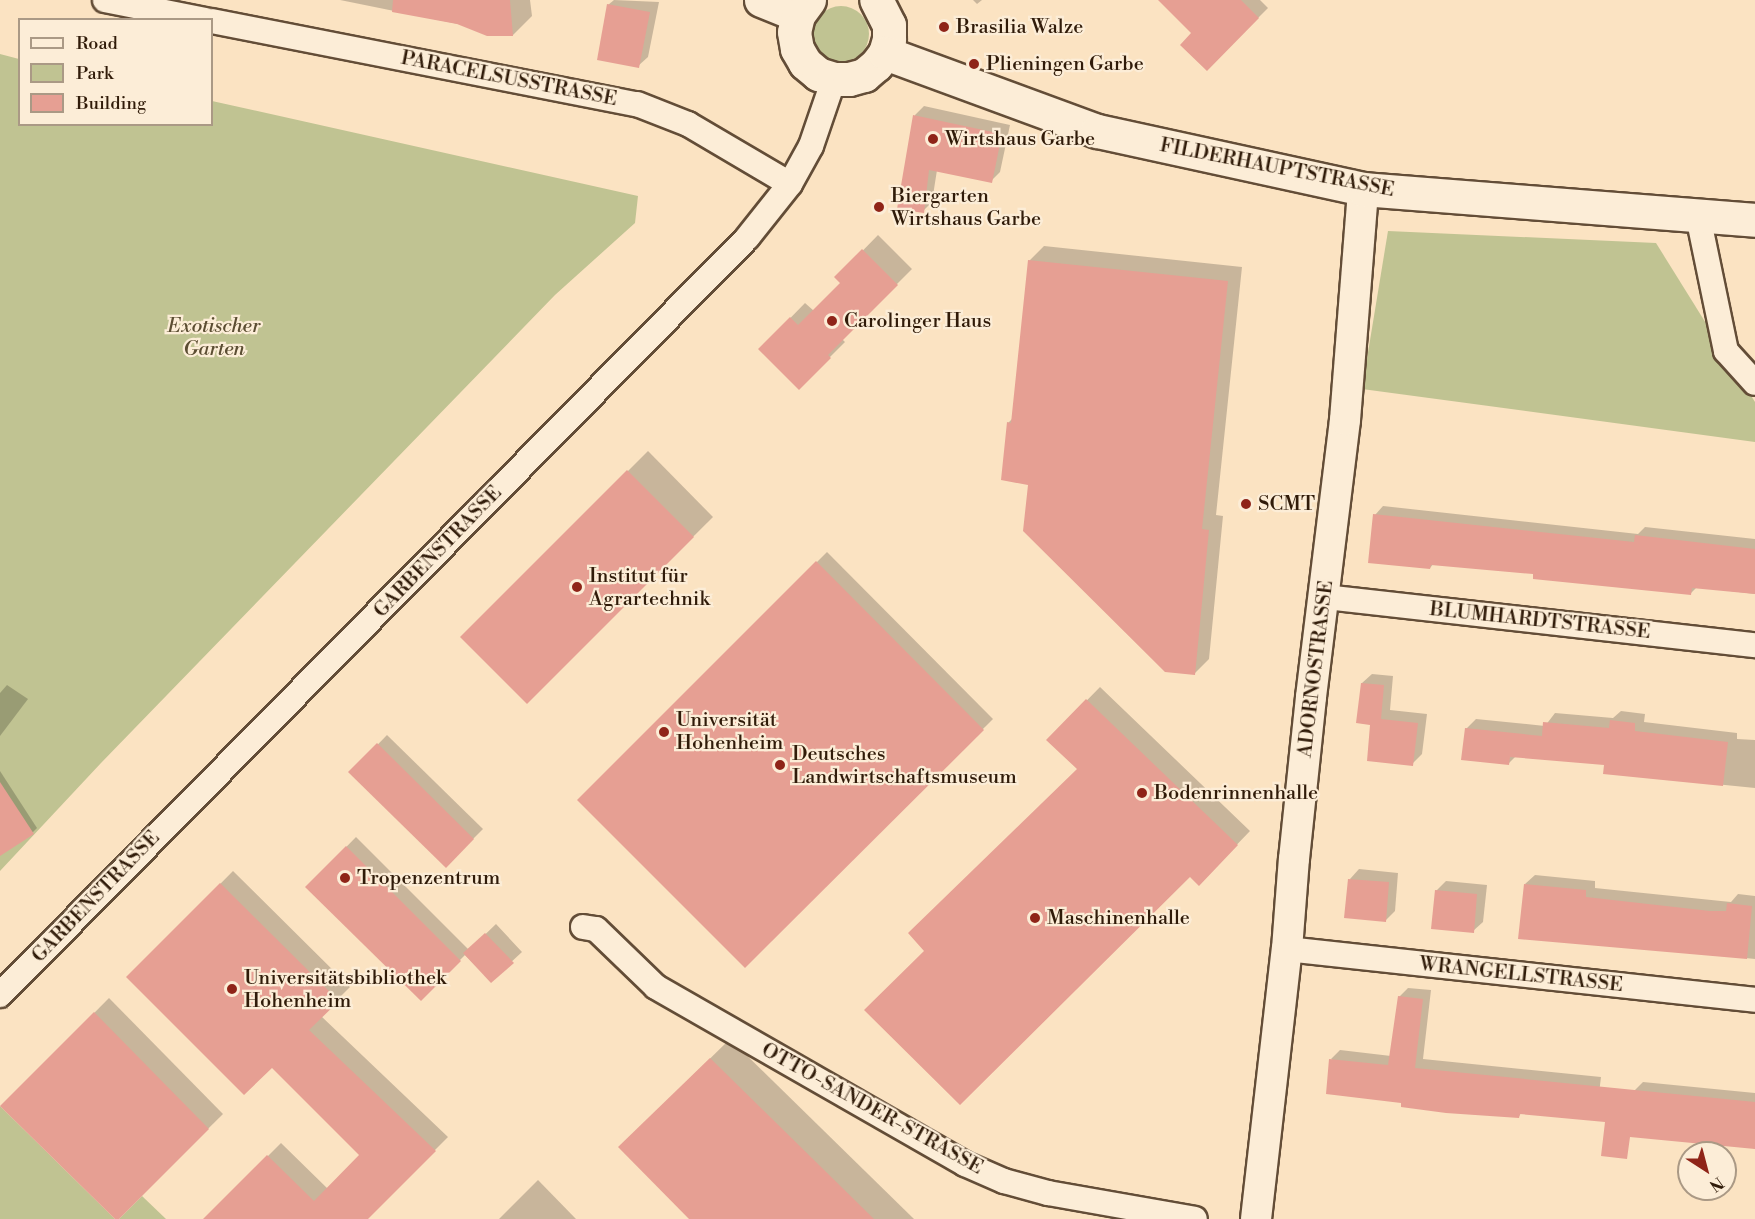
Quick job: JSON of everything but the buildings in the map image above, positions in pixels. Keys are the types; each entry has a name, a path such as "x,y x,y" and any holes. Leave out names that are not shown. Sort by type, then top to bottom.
{"main road":[{"path":"761,0 803,8 794,32 801,56 818,74 834,80 864,75 885,53 889,39 889,25 885,12 876,0"},
{"name":"FILDERHAUPTSTRASSE","path":"885,53 1097,131 1363,189 1755,220"}],"street":[{"path":"105,0 195,18"},
{"name":"PARACELSUSSTRASSE","path":"213,21 637,104 688,124 790,184"},
{"name":"GARBENSTRASSE","path":"0,995 747,238 790,184 818,130 834,80"},
{"name":"ADORNOSTRASSE","path":"1256,1219 1287,949 1294,859 1345,420 1363,189"},
{"path":"1698,216 1726,351 1755,383"},
{"name":"BLUMHARDTSTRASSE","path":"1325,597 1755,645"},
{"name":"OTTO-SANDER-STRASSE","path":"583,927 596,929 656,987 965,1164 1004,1181 1048,1193 1195,1219"},
{"name":"WRANGELLSTRASSE","path":"1287,949 1755,1000"}],"green space":[{"path":"841,6 856,11 864,19 869,34 864,49 856,57 841,62 826,57 818,49 813,34 818,19 826,11"},
{"name":"Exotischer Garten","path":"0,54 18,59 18,126 213,126 213,101 638,196 635,223 555,295 101,763 0,871"},
{"path":"1388,231 1656,243 1755,402 1755,442 1362,389"},
{"path":"0,1106 115,1219 0,1219"},
{"path":"142,1196 166,1219 119,1219"}],"place":[{"name":"Brasilia Walze","path":"944,27"},
{"name":"Plieningen Garbe","path":"974,64"},
{"name":"Wirtshaus Garbe","path":"933,139"},
{"name":"Biergarten Wirtshaus Garbe","path":"879,207"},
{"name":"Carolinger Haus","path":"832,321"},
{"name":"SCMT","path":"1246,504"},
{"name":"Institut für Agrartechnik","path":"577,587"},
{"name":"Universität Hohenheim","path":"664,732"},
{"name":"Deutsches Landwirtschaftsmuseum","path":"780,765"},
{"name":"Bodenrinnenhalle","path":"1142,793"},
{"name":"Tropenzentrum","path":"345,878"},
{"name":"Maschinenhalle","path":"1035,918"},
{"name":"Universitätsbibliothek Hohenheim","path":"232,989"}]}
